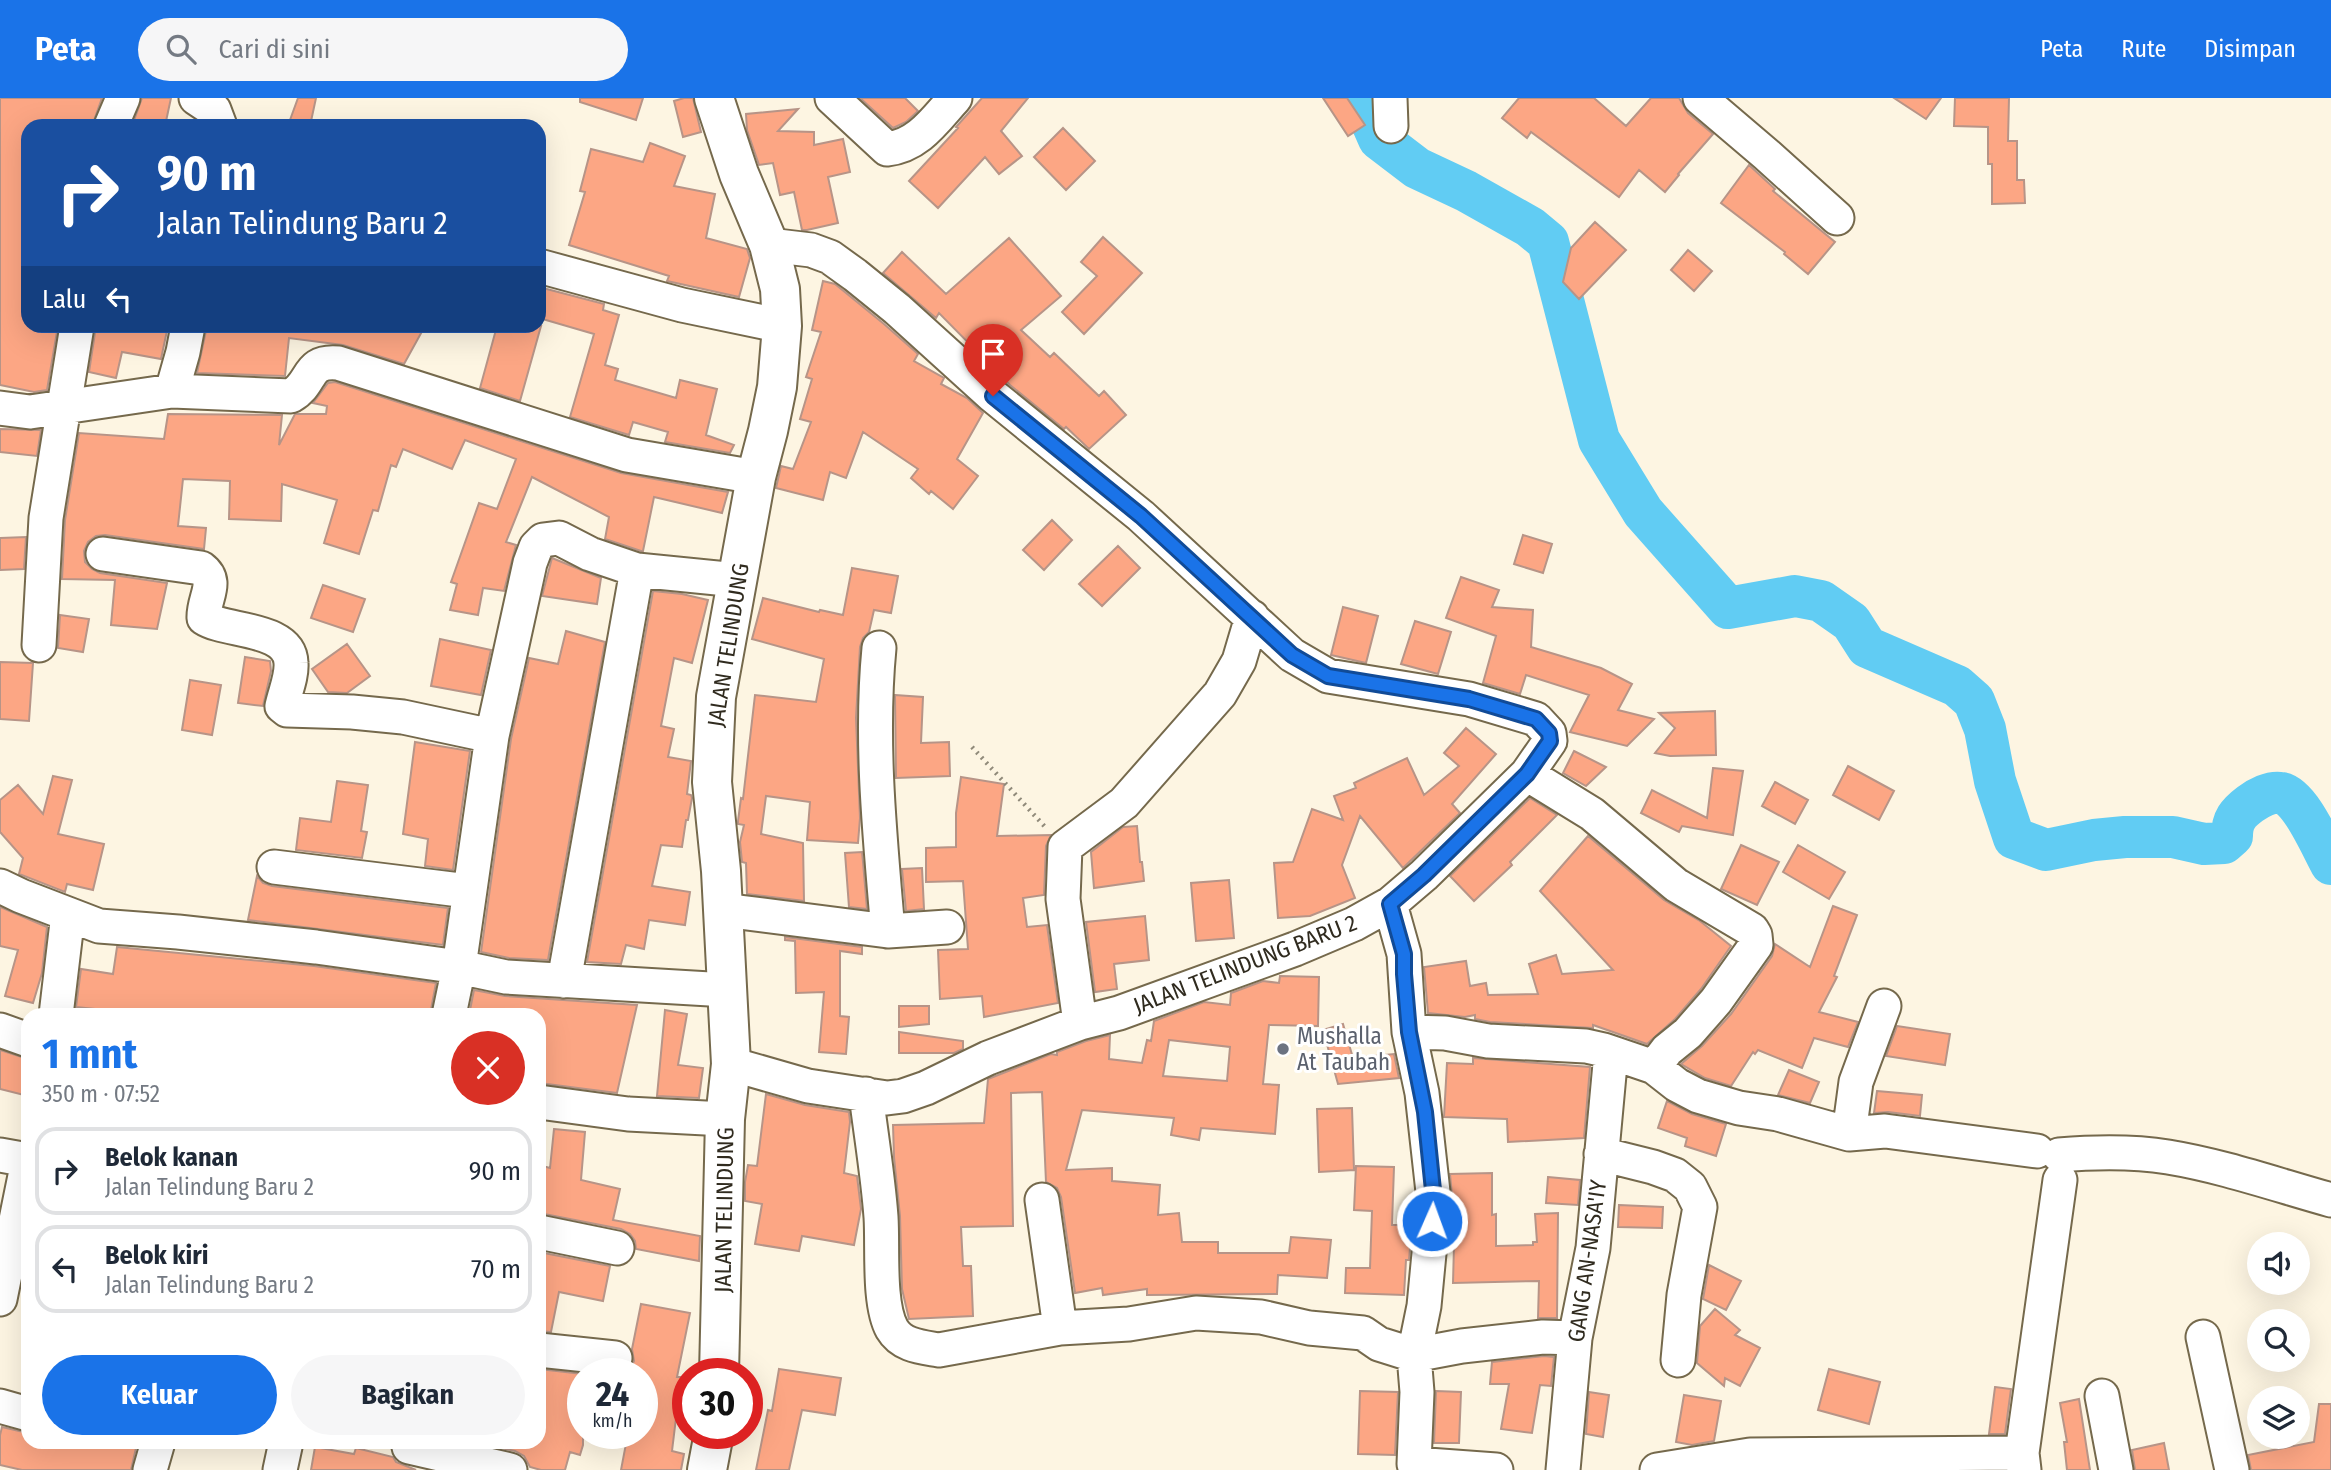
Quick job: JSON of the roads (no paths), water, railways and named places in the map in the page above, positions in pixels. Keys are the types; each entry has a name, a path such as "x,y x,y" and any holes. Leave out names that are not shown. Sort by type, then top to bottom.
{"main road":[{"name":"JALAN TELINDUNG","path":"714,98 739,174 769,245 780,289 782,326 777,387 756,477 716,696 712,782 723,910 731,1064 725,1119 719,1358"},
{"path":"707,1470 711,1449"}],"street":[{"path":"114,119 123,98"},
{"path":"196,98 214,110 217,119"},
{"path":"832,98 887,149 901,148 918,139 954,98"},
{"path":"1700,98 1837,219"},
{"name":"JALAN TELINDUNG BARU 2","path":"731,1064 808,1086 887,1098 903,1096 988,1058 1080,1023 1119,1013 1270,958 1354,924 1390,904 1424,875 1527,774 1550,741 1549,733 1536,719 1469,699 1328,676 1292,655 1141,516 993,396 897,309 855,275 830,257 810,250 769,245"},
{"path":"546,268 682,305 782,326"},
{"path":"39,645 46,517 76,333"},
{"path":"172,391 187,333"},
{"path":"0,408 30,412 172,391 291,396 298,392 317,365 323,362 338,363 374,377 627,455 756,477"},
{"path":"450,1008 459,967 492,736 530,563 536,547 543,540 559,538 590,554 637,570 737,580"},
{"path":"103,555 201,568 208,573 211,582 204,618 224,626 258,631 288,652 292,665 282,706 287,710 329,710 403,717 492,736"},
{"path":"564,981 637,570"},
{"path":"1080,1023 1063,899 1065,847 1124,803 1220,694 1239,662 1252,617"},
{"path":"879,648 876,683 878,774 888,931"},
{"path":"1527,774 1592,814 1676,885 1752,930 1755,935 1756,945 1716,1001 1688,1033 1667,1050 1654,1067"},
{"path":"274,867 468,891"},
{"path":"0,886 99,926 288,944 459,967 506,977 727,990"},
{"path":"1390,904 1404,954 1409,1032 1422,1093 1434,1200 1424,1306 1414,1354 1417,1392 1413,1467 1496,1470"},
{"path":"723,910 888,931 947,927"},
{"path":"57,1008 68,914"},
{"path":"1849,1133 1856,1082 1884,1006"},
{"path":"0,1030 21,1038"},
{"path":"1409,1032 1445,1033 1488,1041 1586,1046 1654,1067 1698,1096 1849,1133 1885,1131 2052,1162 2098,1151 2168,1157 2331,1200"},
{"name":"GANG AN-NASA'IY","path":"1563,1470 1575,1338 1593,1248 1611,1053"},
{"path":"866,1094 881,1216 884,1299 891,1326 898,1336 919,1347 939,1350 1060,1328 1129,1324 1196,1313 1261,1317 1309,1328 1363,1333 1379,1344 1414,1354 1542,1337 1575,1338"},
{"path":"546,1103 628,1114 725,1119"},
{"path":"1601,1154 1675,1175 1690,1187 1700,1207 1684,1294 1678,1360"},
{"path":"1657,1470 1704,1466 1751,1455 1792,1462 2023,1462 2052,1162"},
{"path":"2,1278 21,1170"},
{"path":"1042,1200 1060,1328"},
{"path":"546,1233 617,1248"},
{"path":"2203,1337 2232,1470"},
{"path":"546,1351 615,1358"},
{"path":"2102,1396 2116,1470"},
{"path":"0,1406 21,1411"},
{"path":"150,1470 156,1449"},
{"path":"280,1470 284,1449"},
{"path":"408,1453 510,1470"}],"waterway":[{"path":"1361,98 1379,139 1417,168 1466,191 1530,227 1548,242 1599,440 1643,512 1728,608 1795,596 1821,601 1851,622 1867,647 1957,686 1974,701 1985,729 1995,781 2014,838 2046,850 2125,837 2173,837 2204,844 2224,843 2232,836 2236,817 2242,811 2261,797 2281,793 2288,796 2303,812 2331,864"}],"place":[{"name":"Mushalla At Taubah","path":"1283,1049"}]}
